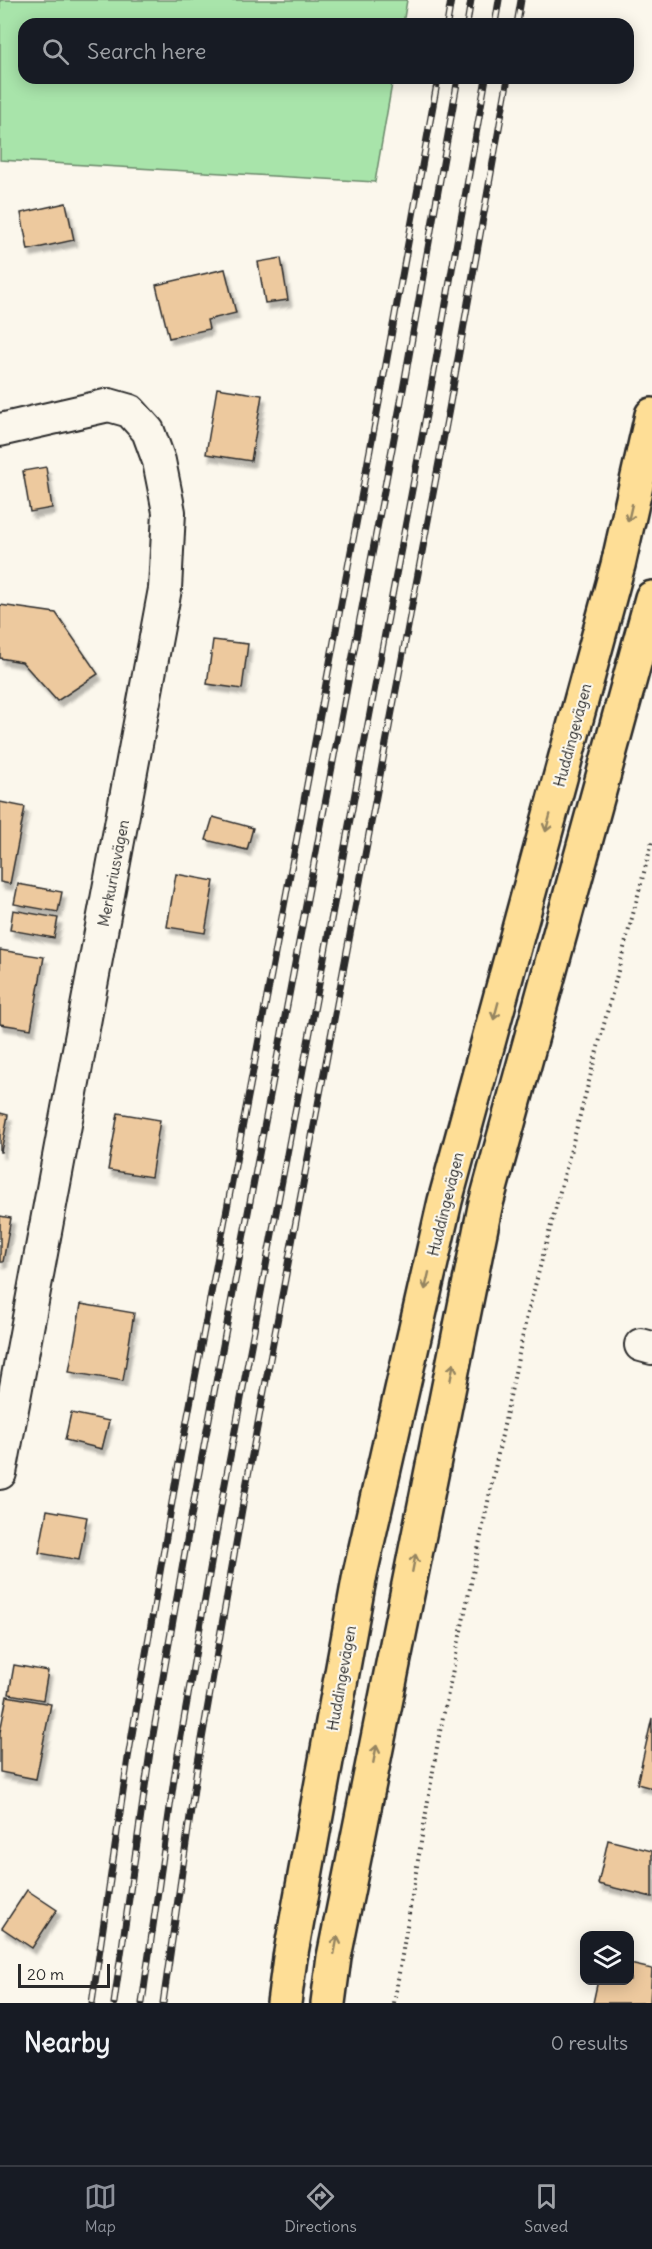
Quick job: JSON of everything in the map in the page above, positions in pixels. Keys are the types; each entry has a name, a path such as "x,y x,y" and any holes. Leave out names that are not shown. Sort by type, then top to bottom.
{"main road":[{"name":"Huddingevägen","path":"284,2003 290,1958 360,1574 445,1200 618,565 652,415"},
{"path":"328,2003 334,1957 485,1207 652,598"}],"street":[{"name":"Merkuriusvägen","path":"0,430 109,405 130,411 148,430 159,461 169,522 165,589 0,1473"}],"path":[{"path":"394,2003 438,1741 526,1320 652,842"}],"green space":[{"path":"0,0 407,0 404,18 18,18 18,84 392,84 375,182 0,160"}],"building":[{"path":"66,203 74,240 28,250 21,213"},
{"path":"281,258 288,300 265,303 258,262"},
{"path":"225,269 236,313 207,320 209,329 169,338 156,285"},
{"path":"217,388 262,395 251,461 206,454"},
{"path":"46,467 52,508 30,512 23,471"},
{"path":"0,605 56,613 98,674 57,701 22,662 0,658"},
{"path":"213,640 248,644 242,689 207,684"},
{"path":"0,802 25,807 10,884 0,882"},
{"path":"213,817 253,828 247,850 206,840"},
{"path":"176,874 214,881 205,933 167,927"},
{"path":"18,884 62,892 58,912 14,904"},
{"path":"13,910 58,918 54,938 10,930"},
{"path":"0,950 44,957 31,1029 0,1024"},
{"path":"0,1113 8,1115 1,1152 0,1152"},
{"path":"118,1113 160,1120 151,1177 108,1170"},
{"path":"0,1216 11,1218 3,1262 0,1262"},
{"path":"81,1304 134,1313 123,1381 69,1372"},
{"path":"71,1413 109,1421 102,1449 65,1440"},
{"path":"47,1510 87,1517 79,1560 39,1553"},
{"path":"14,1665 48,1671 43,1700 9,1694"},
{"path":"7,1696 51,1704 36,1779 0,1772 0,1732"},
{"path":"652,1718 652,1788 637,1784"},
{"path":"608,1840 652,1851 652,1897 598,1884"},
{"path":"27,1890 57,1910 32,1948 2,1928"},
{"path":"634,1965 652,1969 650,2003 593,2003 597,1985 634,1985"}],"railway":[{"path":"448,18 451,0"},
{"path":"468,18 471,0"},
{"path":"496,18 499,0"},
{"path":"518,18 521,0"},
{"path":"92,2003 128,1758 176,1479 437,84"},
{"path":"114,2003 150,1752 197,1483 401,401 457,84"},
{"path":"142,2003 176,1765 224,1489 428,405 485,84"},
{"path":"163,2003 197,1768 245,1492 449,409 507,84"}]}
